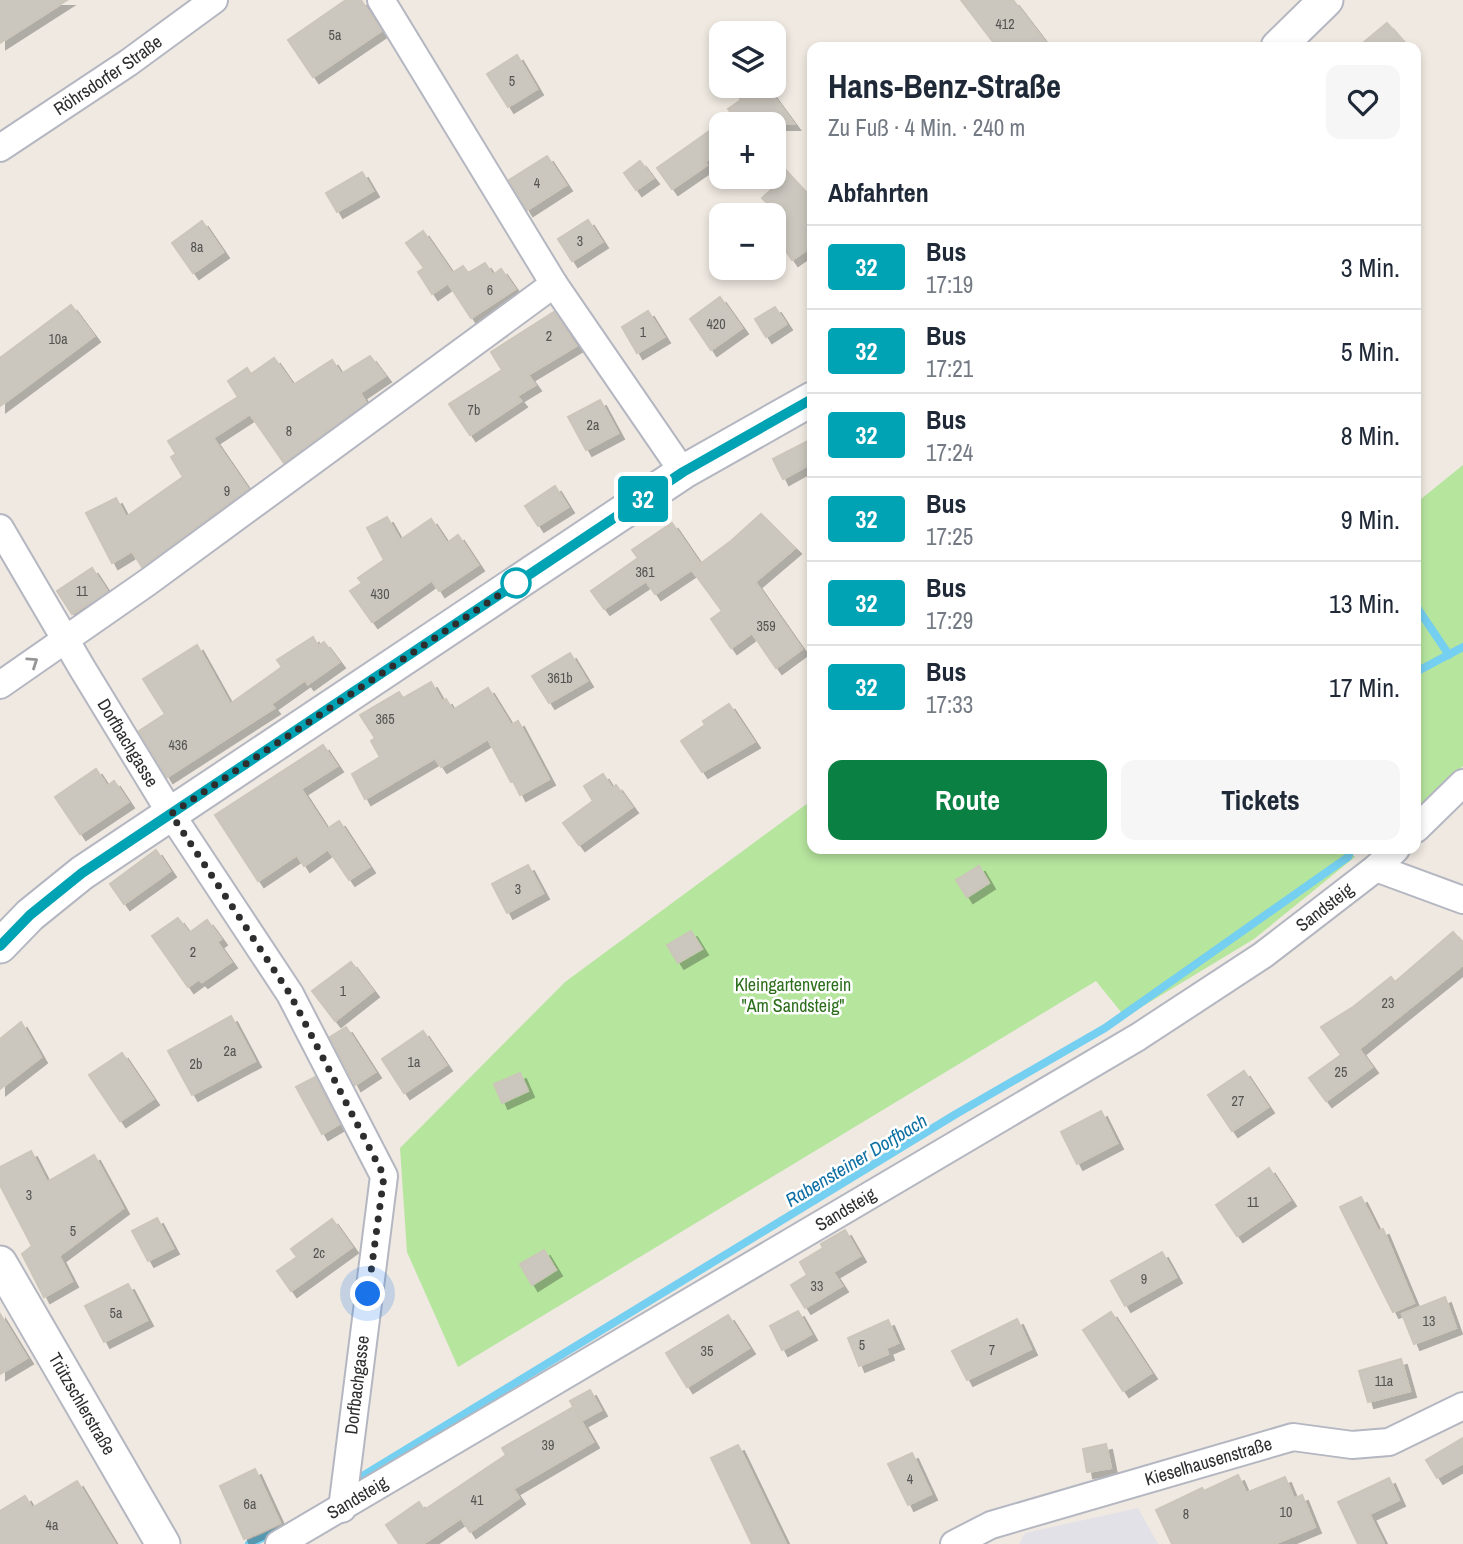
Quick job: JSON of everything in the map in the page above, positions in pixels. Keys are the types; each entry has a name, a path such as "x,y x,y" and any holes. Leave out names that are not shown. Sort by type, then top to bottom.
{"street":[{"name":"Röhrsdorfer Straße","path":"0,148 128,63 214,0"},
{"path":"381,0 554,284 683,472"},
{"path":"1283,42 1326,0"},
{"path":"0,685 170,567 554,284"},
{"path":"0,946 30,915 82,873 683,472 807,403"},
{"name":"Dorfbachgasse","path":"0,528 171,814 290,994 384,1176 342,1509"},
{"path":"1421,824 1463,783"},
{"name":"Sandsteig","path":"279,1544 1138,1037 1263,955 1376,868 1390,854"},
{"path":"1376,868 1463,900"},
{"name":"Trützschlerstraße","path":"0,1263 163,1544"},
{"name":"Kieselhausenstraße","path":"954,1544 993,1535 1293,1437 1352,1446 1389,1443 1463,1406"}],"shaded area":[{"path":"1138,1508 1158,1544 1019,1544 1025,1533"}],"green space":[{"path":"1463,465 1463,766 1421,806 1421,499"},
{"name":"Kleingartenverein \"Am Sandsteig\"","path":"807,804 807,854 1352,854 1355,857 1254,939 1125,1017 1096,981 458,1367 407,1252 400,1148 565,982"}],"building":[{"path":"0,0 67,0 0,43"},
{"path":"346,0 361,0 381,31 313,77 288,40"},
{"path":"961,0 1013,0 1045,42 993,42"},
{"path":"1387,23 1404,42 1364,42"},
{"path":"517,55 537,89 508,107 487,74"},
{"path":"740,98 775,98 785,112 730,112 728,109 741,100"},
{"path":"786,113 794,124 786,124"},
{"path":"709,131 709,159 705,162 707,165 672,189 657,168"},
{"path":"547,156 566,185 527,210 509,180"},
{"path":"640,161 653,178 636,190 624,173"},
{"path":"786,171 807,194 807,250 792,260 786,251 786,203 767,203 762,198 772,189 786,189"},
{"path":"362,172 373,191 337,212 326,193"},
{"path":"588,220 602,242 572,261 558,239"},
{"path":"202,221 223,252 193,273 172,243"},
{"path":"423,231 452,273 463,266 468,273 485,263 493,275 501,269 515,289 471,318 448,283 432,294 418,272 424,268 406,243"},
{"path":"720,297 742,328 711,350 690,319"},
{"path":"71,305 94,336 0,406 0,358"},
{"path":"775,307 786,324 766,337 755,319"},
{"path":"648,311 664,337 637,353 622,327"},
{"path":"554,312 576,346 528,375 535,385 517,396 521,401 470,435 449,404 502,370 491,352"},
{"path":"370,356 385,376 360,393 366,403 284,463 250,414 213,438 248,489 142,567 132,551 112,563 86,513 116,498 126,517 183,477 171,457 176,454 168,441 238,397 228,381 247,368 251,374 274,358 293,385 332,360 341,374"},
{"path":"600,400 618,433 586,450 568,417"},
{"path":"807,442 807,466 783,479 773,459"},
{"path":"555,486 568,507 538,526 525,506"},
{"path":"761,514 795,548 755,582 802,649 776,668 752,633 731,648 711,619 722,611 692,570"},
{"path":"387,517 400,540 431,519 447,543 458,535 478,565 439,591 432,580 372,622 350,591 362,583 358,578 384,560 367,528"},
{"path":"672,523 700,564 655,594 646,581 604,609 591,591 638,558 632,550"},
{"path":"92,568 107,591 72,614 57,591"},
{"path":"313,637 318,646 324,642 339,662 308,684 305,680 271,704 274,708 167,777 139,731 165,714 143,679 197,645 230,704 282,667 277,660"},
{"path":"570,653 587,681 549,703 532,676"},
{"path":"431,682 442,701 446,699 453,710 488,688 511,725 518,721 549,779 520,795 488,739 441,767 435,758 365,799 352,774 380,757 371,741 375,738 360,715 399,692 403,698"},
{"path":"729,704 754,742 702,772 681,741 705,725 703,721"},
{"path":"323,745 337,766 301,789 327,829 339,821 369,867 349,880 328,849 304,866 297,855 258,881 215,815"},
{"path":"96,769 107,786 114,781 128,802 80,834 55,797"},
{"path":"603,774 612,788 616,785 632,807 579,845 563,823 593,801 584,786"},
{"path":"156,850 170,871 124,904 110,884"},
{"path":"528,865 543,893 507,913 492,884"},
{"path":"979,866 989,883 967,897 956,880"},
{"path":"178,918 189,933 207,920 221,939 217,942 231,962 202,982 199,979 188,987 152,936"},
{"path":"691,931 702,949 678,963 667,945"},
{"path":"1453,932 1463,943 1463,965 1359,1049 1372,1067 1326,1101 1309,1078 1341,1055 1321,1027 1353,1007 1391,977 1395,982"},
{"path":"351,962 373,991 335,1021 312,991"},
{"path":"231,1016 255,1061 192,1095 168,1051"},
{"path":"21,1022 41,1057 0,1089 0,1039"},
{"path":"346,1027 375,1072 355,1085 330,1037"},
{"path":"423,1031 446,1065 404,1093 382,1059"},
{"path":"122,1053 153,1099 120,1121 89,1075"},
{"path":"1244,1071 1268,1107 1232,1131 1208,1095"},
{"path":"520,1073 528,1091 502,1103 494,1084"},
{"path":"315,1077 339,1124 322,1134 296,1087"},
{"path":"1101,1111 1117,1143 1077,1164 1061,1132"},
{"path":"31,1151 47,1182 94,1155 123,1208 59,1256 72,1281 44,1297 22,1254 32,1246 0,1185 0,1167"},
{"path":"1269,1168 1290,1200 1237,1236 1216,1205"},
{"path":"1361,1197 1378,1231 1383,1229 1414,1303 1393,1312 1340,1207"},
{"path":"157,1218 173,1248 148,1261 132,1231"},
{"path":"332,1219 352,1247 291,1291 277,1271 297,1257 291,1249"},
{"path":"845,1230 860,1256 833,1272 842,1286 805,1308 791,1285 807,1275 800,1262 823,1248 821,1244"},
{"path":"544,1250 556,1270 532,1285 520,1264"},
{"path":"1162,1252 1176,1277 1125,1306 1111,1281"},
{"path":"128,1284 147,1320 104,1342 85,1306"},
{"path":"1445,1297 1456,1328 1414,1344 1402,1314"},
{"path":"798,1311 811,1334 782,1350 770,1326"},
{"path":"1111,1312 1151,1373 1123,1391 1083,1330"},
{"path":"0,1314 27,1358 0,1374"},
{"path":"728,1315 749,1348 687,1387 666,1353"},
{"path":"1017,1319 1031,1349 967,1380 952,1351"},
{"path":"888,1320 898,1343 886,1348 888,1354 859,1366 848,1338"},
{"path":"1401,1359 1410,1391 1368,1402 1359,1371"},
{"path":"590,1390 601,1410 581,1421 570,1401"},
{"path":"573,1407 593,1442 513,1489 519,1498 470,1532 461,1518 423,1544 399,1544 386,1525 419,1502 424,1510 506,1455 502,1448"},
{"path":"1463,1438 1463,1463 1437,1478 1426,1460"},
{"path":"1106,1444 1111,1468 1087,1472 1083,1449"},
{"path":"738,1445 786,1544 752,1544 711,1458"},
{"path":"912,1453 931,1494 908,1505 888,1464"},
{"path":"255,1469 280,1523 244,1539 220,1486"},
{"path":"1238,1475 1246,1493 1285,1477 1294,1499 1302,1495 1315,1527 1274,1544 1172,1544 1156,1510 1202,1488 1204,1491"},
{"path":"1389,1478 1399,1500 1369,1514 1384,1544 1358,1544 1338,1502"},
{"path":"77,1481 115,1544 0,1544 0,1511 25,1496 32,1508"}],"waterway":[{"path":"1421,613 1449,655"},
{"name":"Rabensteiner Dorfbach","path":"1421,669 1463,647"},
{"name":"Rabensteiner Dorfbach","path":"361,1477 956,1114 1105,1028 1349,854"},
{"name":"Rabensteiner Dorfbach","path":"249,1544 279,1531"}],"bus line":[{"name":"32","path":"0,946 30,915 82,873 683,472 807,402"}],"route":[{"path":"368,1294 384,1176 290,994 171,814 523,579 516,583"}]}
